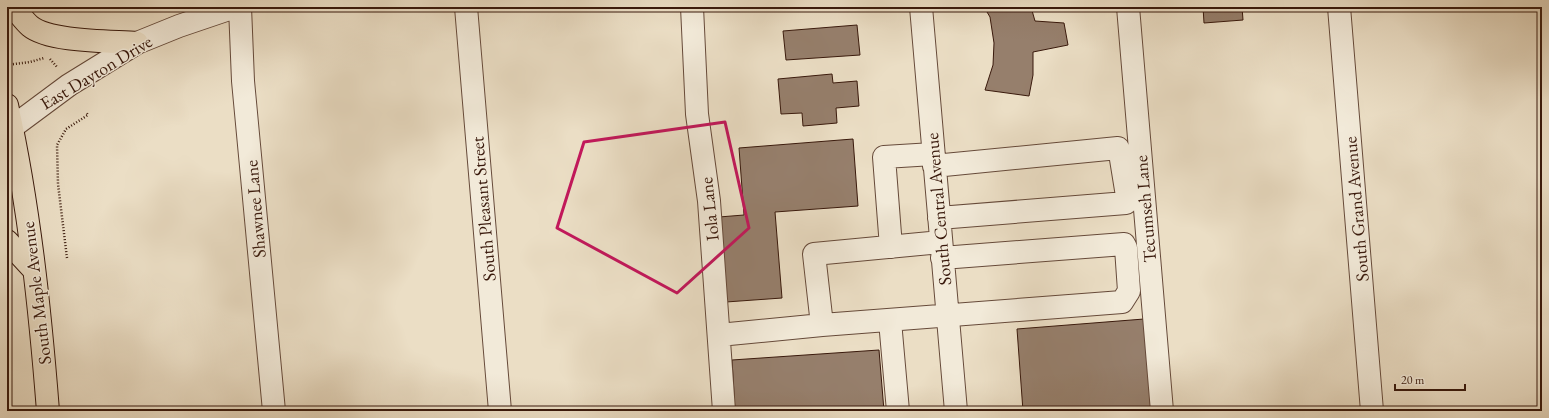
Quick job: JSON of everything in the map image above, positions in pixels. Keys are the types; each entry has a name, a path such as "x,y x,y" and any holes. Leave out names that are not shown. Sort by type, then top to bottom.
{"main road":[{"path":"14,7 30,26 44,33 61,37 137,43"},
{"name":"South Maple Avenue","path":"7,105 9,128 24,189 48,411"},
{"path":"7,242 33,269"}],"street":[{"name":"East Dayton Drive","path":"9,128 68,85 137,43 179,26 235,7"},
{"name":"Shawnee Lane","path":"240,7 243,81 274,411"},
{"name":"South Pleasant Street","path":"466,7 500,411"},
{"name":"Iola Lane","path":"692,7 697,114 709,201 720,335 724,411"},
{"name":"South Central Avenue","path":"921,7 956,411"},
{"name":"Tecumseh Lane","path":"1128,7 1162,411"},
{"name":"South Grand Avenue","path":"1339,7 1372,411"},
{"path":"891,247 884,157 934,160 1118,148 1120,153 1127,196 1126,203 939,218"},
{"path":"720,335 822,325 1122,302 1129,291 1126,248 1124,244 942,250 891,247 814,254 822,325"},
{"path":"890,320 898,411"}],"path":[{"path":"7,66 46,58 51,59 59,71"},
{"path":"67,258 56,184 57,144 66,129 88,115 86,112"}],"highlighted area":[{"path":"725,122 749,228 677,293 557,228 584,142"}],"building":[{"path":"984,7 1031,7 1035,21 1064,23 1068,45 1033,52 1033,75 1029,96 985,90 993,65 994,43 990,17"},
{"path":"1203,7 1242,7 1243,20 1204,23"},
{"path":"857,25 860,55 786,60 783,31"},
{"path":"832,74 833,83 857,81 859,106 836,108 837,123 803,126 802,113 781,114 778,79"},
{"path":"853,139 858,206 775,212 782,298 726,302 719,217 744,215 739,148"},
{"path":"1144,319 1151,411 1023,411 1017,329"},
{"path":"879,350 884,411 735,411 732,360"}]}
